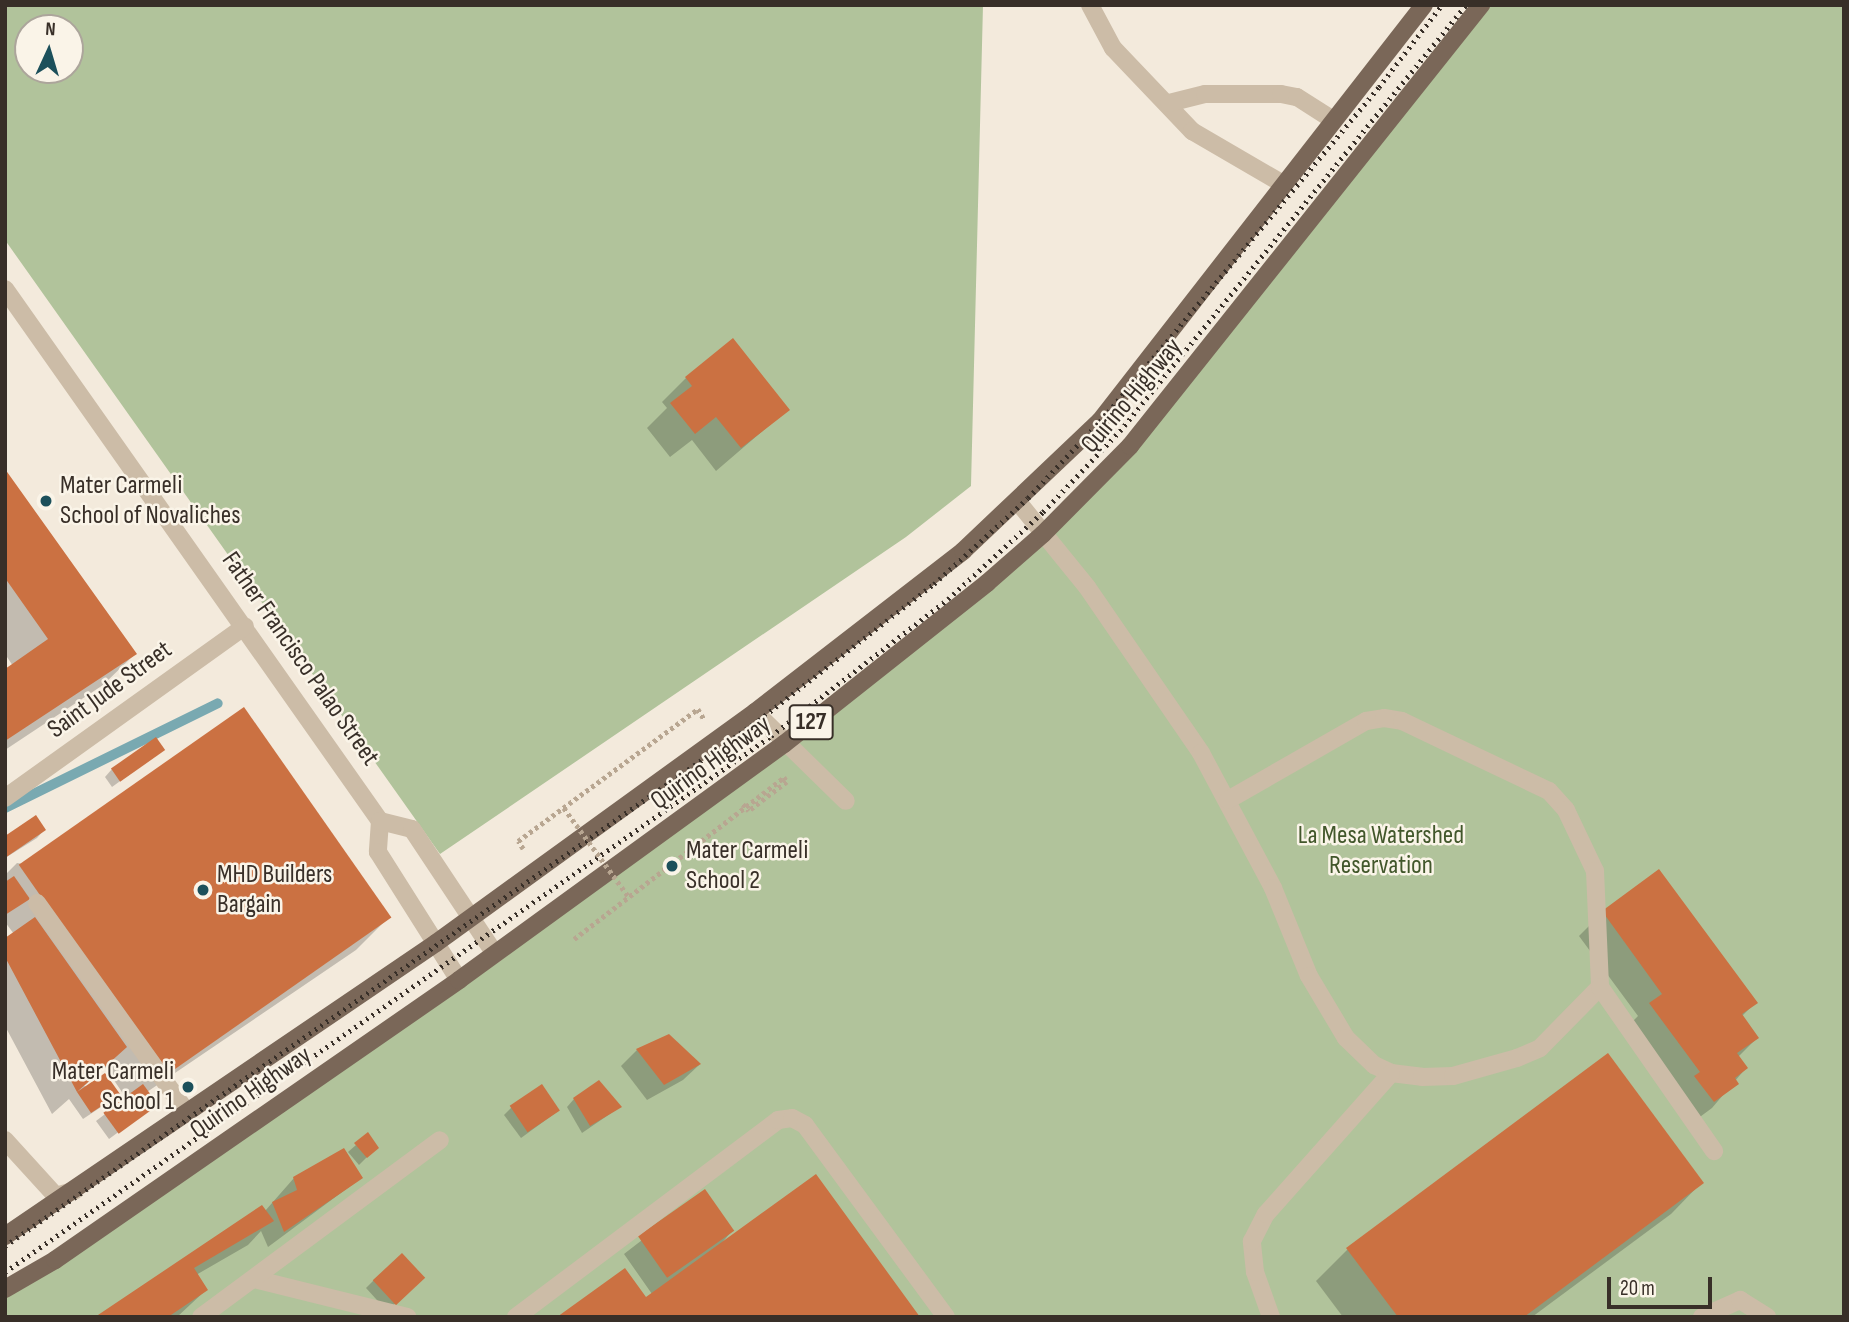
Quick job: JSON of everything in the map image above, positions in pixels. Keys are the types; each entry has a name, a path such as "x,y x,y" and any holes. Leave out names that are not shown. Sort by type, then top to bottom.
{"main road":[{"name":"Quirino Highway","path":"5,1237 436,943 755,712 964,551 1100,421 1424,5"},
{"name":"Quirino Highway","path":"5,1289 55,1261 459,980 784,744 959,607 1043,534 1130,446 1481,5"}],"street":[{"path":"1090,5 1113,48 1169,103 1192,131 1283,184"},
{"path":"1169,103 1205,94 1281,94 1297,97 1333,120"},
{"name":"Father Francisco Palao Street","path":"5,289 380,821"},
{"path":"1018,502 1087,587 1201,753 1273,888 1309,976 1346,1038 1374,1065 1391,1073 1453,1076 1517,1058 1540,1048 1600,987"},
{"name":"Saint Jude Street","path":"5,798 245,626"},
{"path":"755,712 784,744 846,801"},
{"path":"1228,800 1366,721 1384,718 1402,721 1524,775 1549,791 1566,810 1595,871 1600,987 1714,1151"},
{"path":"459,980 378,852 380,821 412,829 495,954"},
{"path":"37,903 188,1114"},
{"path":"1272,1317 1255,1272 1252,1241 1266,1214 1391,1073"},
{"path":"516,1317 778,1120 792,1118 805,1125 946,1317"},
{"path":"5,1140 56,1196 78,1189"},
{"path":"201,1317 440,1140"},
{"path":"254,1279 357,1312 407,1317"},
{"path":"1702,1317 1740,1300 1767,1317"}],"path":[{"path":"518,841 698,709"},
{"path":"574,939 783,777 787,782 749,811"},
{"path":"564,808 629,897"}],"green space":[{"path":"5,5 983,5 971,486 906,537 440,854 5,240"},
{"name":"La Mesa Watershed Reservation","path":"1481,5 1844,5 1844,1317 5,1317 5,1289 459,980 959,607 1130,446"}],"building":[{"path":"733,338 790,410 741,448 716,417 695,434 670,403 692,386 685,377"},
{"path":"5,469 137,654 5,741 5,669 48,639 5,578"},
{"name":"MHD Builders Bargain","path":"244,707 391,918 166,1075 19,865"},
{"path":"156,737 165,750 120,782 111,769"},
{"path":"36,815 46,830 5,858 5,836"},
{"path":"1659,869 1758,1003 1742,1014 1759,1038 1737,1053 1748,1068 1735,1078 1739,1084 1714,1102 1694,1076 1700,1072 1649,1003 1662,994 1602,911"},
{"path":"14,876 30,899 5,915 5,882"},
{"path":"35,917 127,1047 77,1092 5,957 5,938"},
{"path":"669,1034 701,1064 664,1085 636,1049"},
{"path":"1608,1053 1704,1183 1524,1317 1398,1317 1346,1248"},
{"path":"105,1073 120,1094 91,1113 77,1092"},
{"path":"599,1080 622,1107 590,1126 573,1098"},
{"path":"143,1084 158,1105 119,1134 103,1113"},
{"path":"542,1084 560,1111 528,1132 510,1106"},
{"path":"368,1132 379,1148 367,1158 354,1143"},
{"path":"344,1148 363,1178 284,1232 272,1202 297,1190 293,1177"},
{"path":"816,1174 920,1317 557,1317 625,1268 646,1297"},
{"path":"705,1189 734,1231 667,1278 638,1236"},
{"path":"262,1205 274,1221 194,1268 208,1290 168,1317 95,1317"},
{"path":"402,1253 425,1278 396,1305 373,1280"}],"waterway":[{"path":"5,808 218,703"}],"railway":[{"path":"5,1246 759,720 934,584 1028,498 1104,417 1379,87 1442,5"},
{"path":"5,1272 771,736 948,599 1043,512 1120,431 1466,5"}],"place":[{"name":"Mater Carmeli School of Novaliches","path":"46,501"},
{"name":"Mater Carmeli School 2","path":"672,866"},
{"name":"MHD Builders Bargain","path":"203,890"},
{"name":"Mater Carmeli School 1","path":"188,1087"}]}
